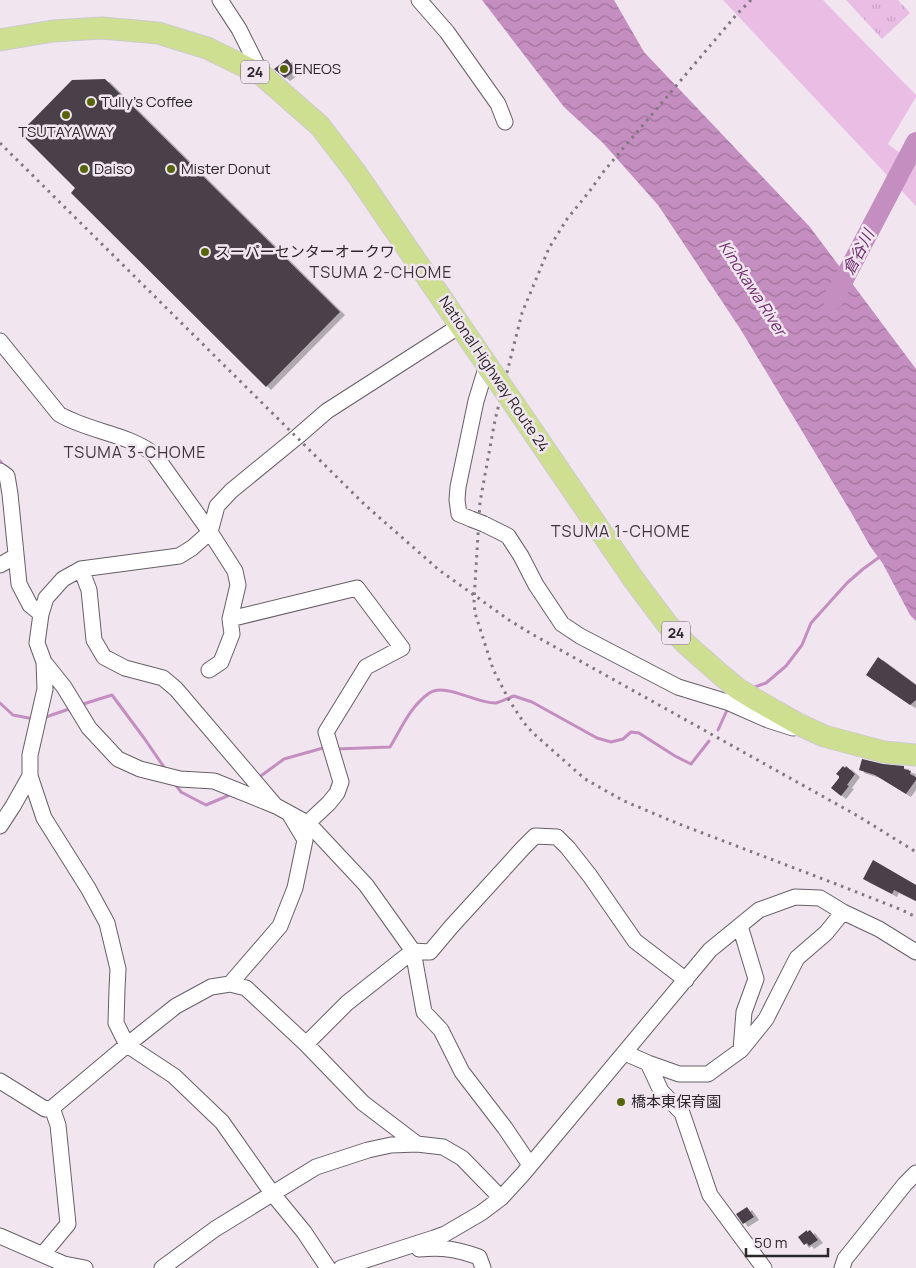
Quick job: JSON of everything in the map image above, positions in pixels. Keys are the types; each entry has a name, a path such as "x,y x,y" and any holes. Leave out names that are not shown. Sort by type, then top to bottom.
{"highway":[{"name":"National Highway Route 24","path":"0,40 53,30 102,28 158,33 207,48 262,75 320,126 356,173 634,580 667,624 692,649 738,688 798,724 836,740 884,752 916,754"}],"street":[{"path":"220,0 239,29 262,75"},
{"path":"419,0 447,32 498,104 505,122"},
{"path":"328,1268 304,1232 272,1193 222,1122 174,1076 127,1045 116,1023 118,969 107,923 88,888 44,818 30,776 30,755 45,689 44,662 37,643 41,614 46,598 63,579 81,570 179,556 192,548 210,532 217,506 231,491 327,411 461,326"},
{"path":"0,341 59,414 71,421 145,447 155,455 210,532 235,571 238,585 230,619 232,634 221,662 209,670"},
{"path":"487,365 476,402 458,486 459,514 508,536 536,585 562,624 580,636 678,687 727,702 768,720 798,730 814,731"},
{"path":"0,472 7,476 19,584 30,605 41,614"},
{"path":"0,565 16,556"},
{"path":"81,570 88,590 94,640 104,657 125,668 163,678 176,689 282,810 305,840 295,888 280,926 230,984"},
{"path":"230,619 357,588 402,648 366,668 326,732 340,782 337,793 308,824"},
{"path":"44,662 64,687 89,728 118,759 140,769 180,779 214,781 282,810 308,824 366,885 413,951 424,1012 441,1030 462,1072 505,1128 530,1165"},
{"path":"0,826 30,776"},
{"path":"306,1044 347,1004 413,951 430,952 535,836 557,837 590,876 635,941 686,980"},
{"path":"341,1268 445,1234 501,1198 710,950 759,910 795,897 820,898 916,952"},
{"path":"625,1053 679,1074 708,1074 741,1050 766,1019 797,958 826,933 843,912"},
{"path":"740,926 756,979 744,1012 741,1050"},
{"path":"1,1083 45,1109 52,1108 176,1006 211,987 230,984 246,988 306,1044 363,1103 417,1144"},
{"path":"648,1063 661,1091 682,1113 710,1195 764,1268"},
{"path":"43,1254 68,1224 58,1124 52,1108"},
{"path":"162,1268 215,1229 316,1167 376,1148 391,1145 417,1144 443,1147 462,1158 501,1198"},
{"path":"842,1268 845,1259 916,1173"},
{"path":"0,1236 64,1264 85,1268"},
{"path":"390,1252 435,1248 457,1250 480,1257 483,1268"}],"green space":[{"path":"723,0 823,0 916,95 888,144 916,165 916,206"},
{"path":"846,0 898,0 910,13 882,39"}],"water":[{"name":"Kinokawa River","path":"482,0 614,0 644,52 810,227 916,369 916,621 910,615 883,564 870,546 741,330 658,205 603,143 564,107"}],"building":[{"path":"287,59 296,70 285,78 274,69"},
{"name":"スーパーセンターオークワ","path":"105,79 340,312 266,387 71,193 75,188 20,133 72,80"},
{"path":"878,657 916,685 916,700 910,705 866,675"},
{"path":"862,759 904,766 904,769 911,771 910,774 916,777 916,780 906,794 875,775 859,770"},
{"path":"843,766 845,768 846,766 855,774 841,796 831,788 839,778 836,774"},
{"path":"873,860 916,885 916,901 894,890 892,894 863,879"},
{"path":"747,1207 754,1217 743,1224 736,1214"},
{"path":"807,1230 807,1232 810,1230 818,1240 809,1246 807,1243 804,1245 798,1237"}],"waterway":[{"name":"倉谷川","path":"833,300 916,142"},
{"path":"0,461 3,465"},
{"path":"752,688 766,683 786,666 802,645 811,623 847,583 881,556"},
{"path":"336,749 390,747 416,705 428,694 443,690 496,703 514,696 532,702 597,738 611,742 623,739 631,732 639,733 691,764 709,741"},
{"path":"80,705 112,695 166,770"},
{"path":"0,703 13,715 34,719"},
{"path":"43,718 72,708"},
{"path":"718,730 728,708"},
{"path":"258,778 284,759 327,748"},
{"path":"175,784 181,792 206,805 232,794"}],"railway":[{"path":"751,0 604,171 567,219 549,248 522,313 495,420 480,502 474,600 475,613 493,669 509,700 524,723 585,779 624,801 679,824 916,917"},
{"path":"0,143 364,504 439,570 530,633 858,816 916,852"}],"place":[{"name":"ENEOS","path":"284,69"},
{"name":"Tully's Coffee","path":"91,102"},
{"name":"TSUTAYA WAY","path":"66,115"},
{"name":"Daiso","path":"84,169"},
{"name":"Mister Donut","path":"171,169"},
{"name":"スーパーセンターオークワ","path":"205,252"},
{"name":"橋本東保育園","path":"621,1102"}],"district":[{"name":"TSUMA 2-CHOME","path":"381,272"},
{"name":"TSUMA 3-CHOME","path":"135,452"},
{"name":"TSUMA 1-CHOME","path":"621,531"}]}
